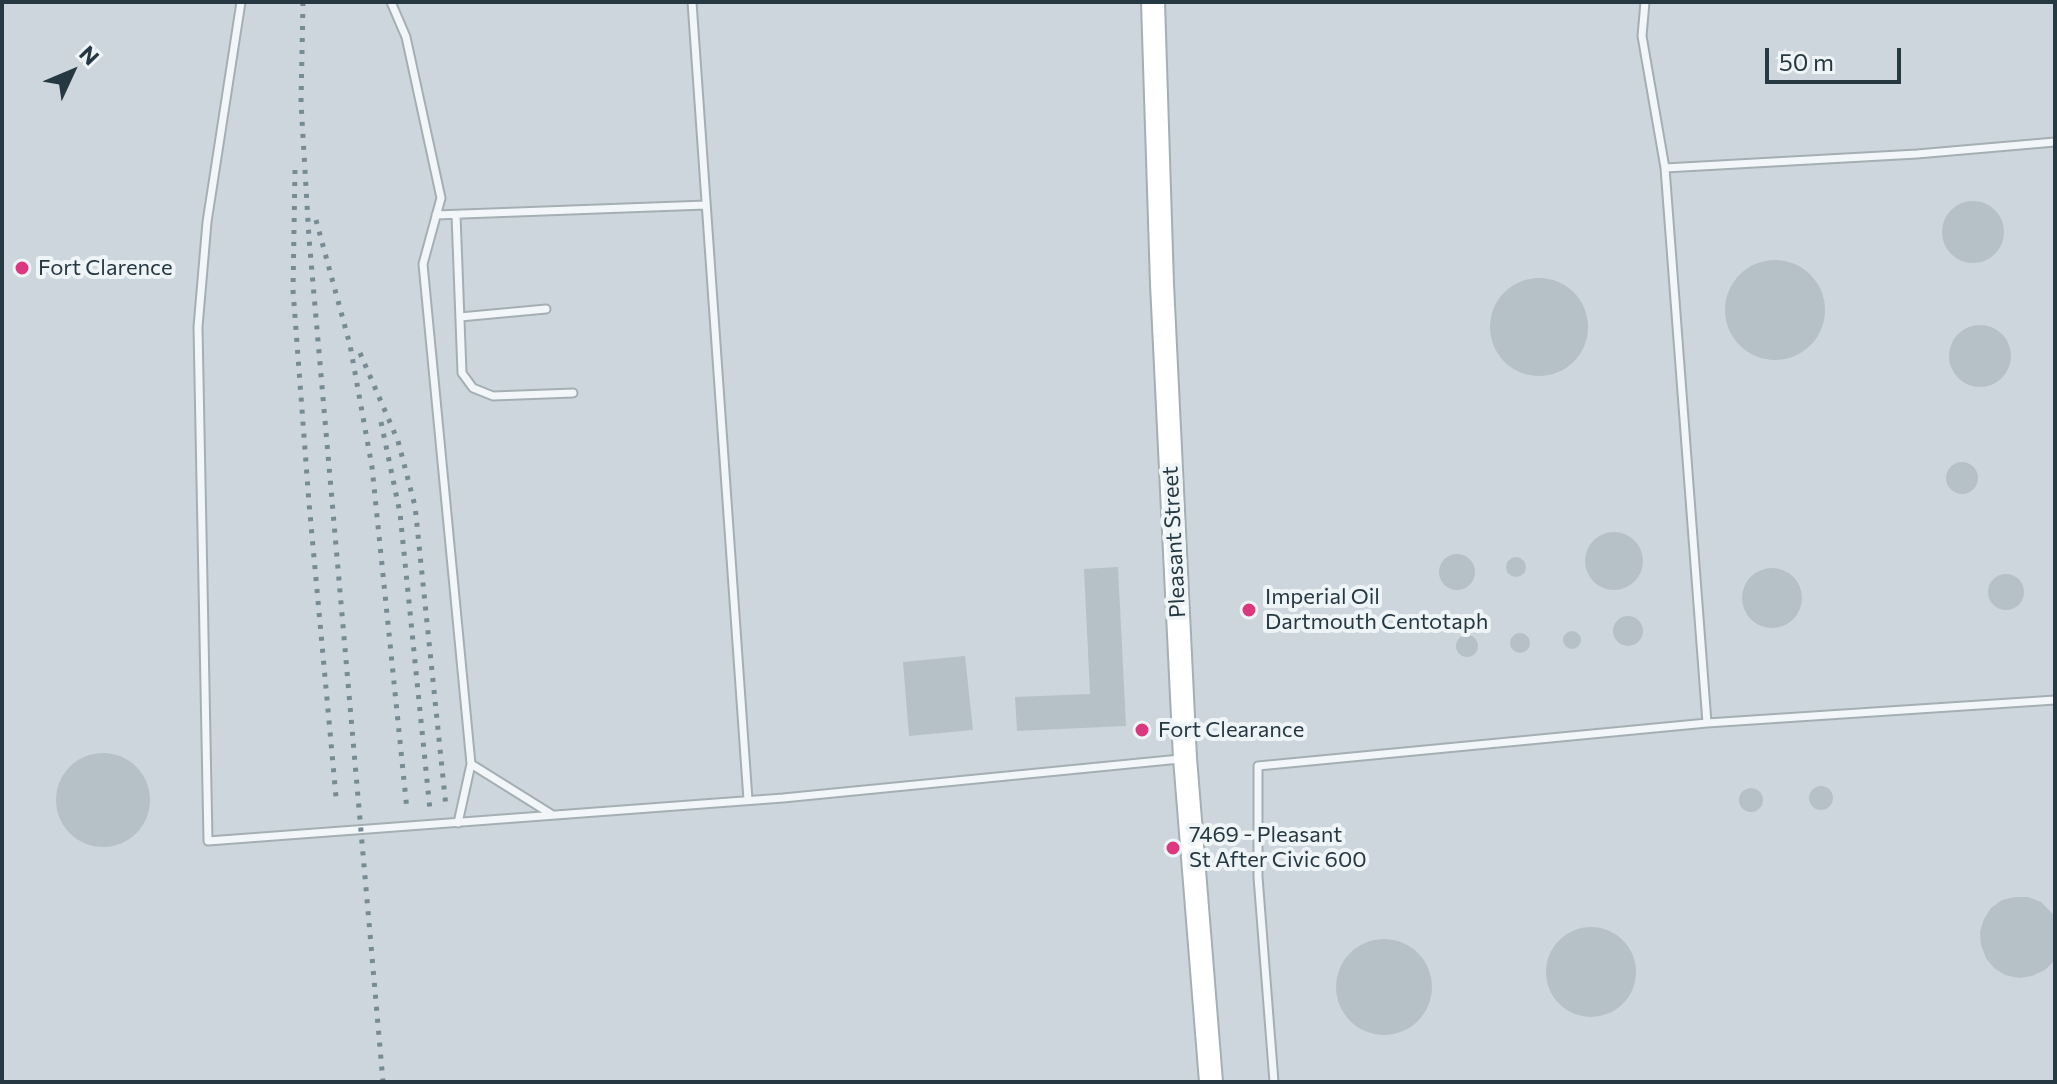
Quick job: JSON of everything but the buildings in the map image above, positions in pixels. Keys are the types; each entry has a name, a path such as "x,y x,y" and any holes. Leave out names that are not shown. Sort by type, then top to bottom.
{"main road":[{"name":"Pleasant Street","path":"1153,2 1163,299 1185,758 1211,1082"}],"lane":[{"path":"241,2 207,222 198,327 208,841 748,800 1185,758"},
{"path":"391,2 406,37 441,198 423,264 471,764 458,823"},
{"path":"692,2 748,800"},
{"path":"1645,2 1642,36 1665,168 1707,723"},
{"path":"1665,168 1917,154 2055,142"},
{"path":"436,215 706,205"},
{"path":"456,215 462,373 473,388 493,396 573,393"},
{"path":"460,317 546,309"},
{"path":"1274,1082 1258,877 1258,766 1707,723 2055,700"},
{"path":"471,764 552,815"}],"shaded area":[{"path":"2,2 2055,2 2055,1082 2,1082"}],"railway":[{"path":"303,2 301,103 309,238 383,1082"},
{"path":"295,170 293,290 336,797"},
{"path":"316,220 350,345 372,467 407,810"},
{"path":"360,353 398,441 415,506 446,807"},
{"path":"381,422 400,513 430,810"}],"place":[{"name":"Fort Clarence","path":"22,268"},
{"name":"Imperial Oil Dartmouth Centotaph","path":"1249,610"},
{"name":"Fort Clearance","path":"1142,730"},
{"name":"7469 - Pleasant St After Civic 600","path":"1173,848"}]}
